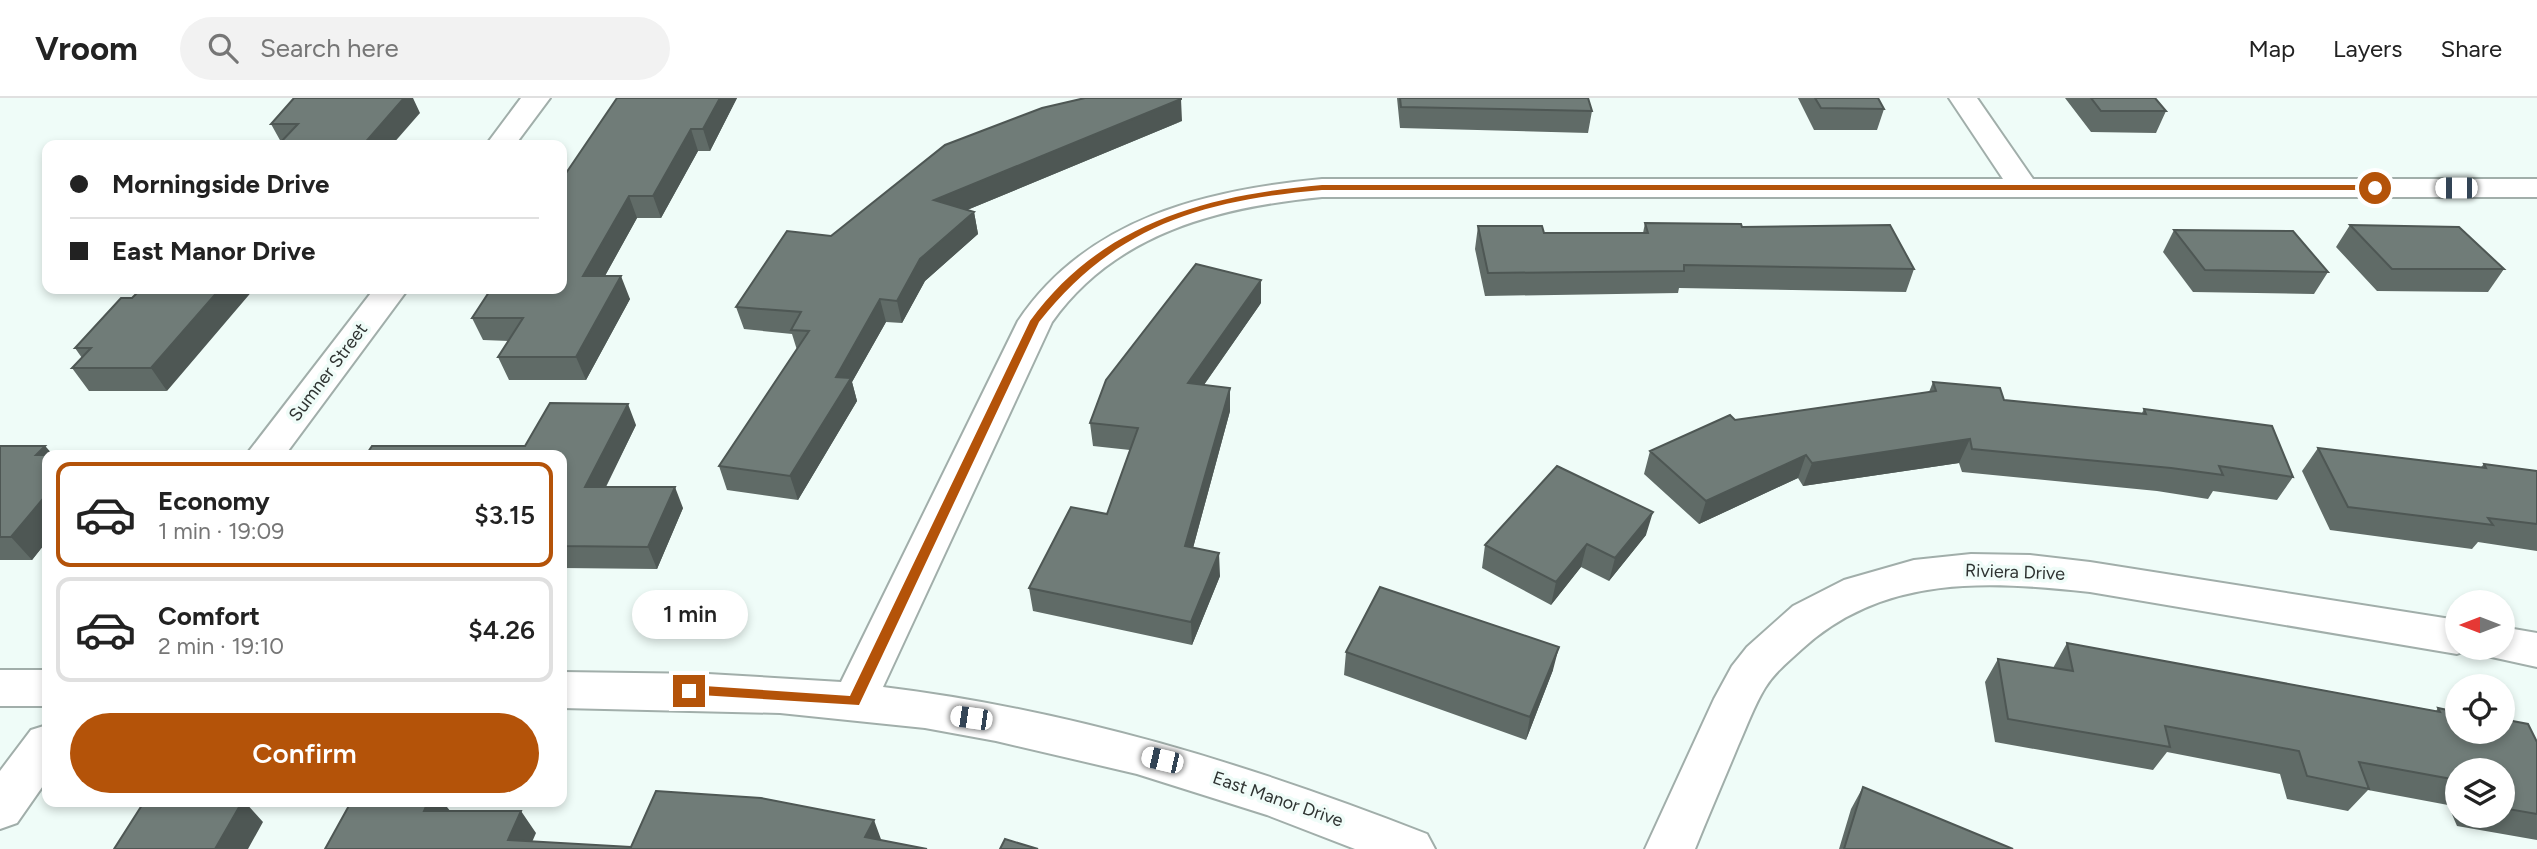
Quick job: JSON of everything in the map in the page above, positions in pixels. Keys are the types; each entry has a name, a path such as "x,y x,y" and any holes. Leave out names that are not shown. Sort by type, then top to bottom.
{"street":[{"path":"504,140 536,98"},
{"path":"1963,98 2024,188"},
{"path":"854,701 1035,321 1060,288 1084,266 1132,235 1175,216 1247,197 1322,188 2537,188"},
{"name":"Sumner Street","path":"269,450 387,294"},
{"name":"Riviera Drive","path":"1670,849 1737,695 1761,659 1803,621 1854,593 1913,575 1979,568 2051,570 2445,635"},
{"path":"2515,646 2537,650"},
{"path":"0,688 42,688"},
{"name":"East Manor Drive","path":"567,690 714,691 854,701 995,722 1162,760 1314,810 1410,849"},
{"path":"0,808 42,751"}],"building":[{"path":"294,98 404,98 367,140 283,140 298,124 271,124"},
{"path":"617,98 720,98 703,129 691,129 653,196 629,196 583,276 621,276 576,357 498,357 523,318 472,318 488,294 567,294 567,172"},
{"path":"1085,98 1181,99 934,200 974,212 920,259 897,301 880,299 836,377 851,378 790,476 719,466 809,331 791,330 801,312 736,307 787,231 831,236 945,145 1042,108"},
{"path":"1400,98 1588,98 1592,111 1401,107"},
{"path":"1815,98 1878,98 1884,109 1821,108"},
{"path":"2091,98 2155,98 2166,111 2101,111"},
{"path":"1645,223 1741,224 1742,227 1890,225 1914,269 1684,265 1684,271 1488,273 1478,226 1542,226 1544,233 1648,233"},
{"path":"2350,225 2459,227 2504,269 2392,269"},
{"path":"2174,230 2293,231 2328,272 2205,270"},
{"path":"1196,264 1261,280 1188,383 1230,388 1185,546 1219,553 1191,622 1029,588 1071,507 1107,514 1138,428 1090,423 1106,380"},
{"path":"136,294 216,294 151,368 72,368 91,348 75,348 121,298 132,298"},
{"path":"1933,382 2000,388 2004,400 2146,414 2144,409 2272,426 2293,477 2219,466 2223,475 1972,449 1970,439 1812,463 1806,455 1706,501 1650,451 1730,415 1735,420 1936,391"},
{"path":"550,403 628,404 585,487 675,487 648,547 567,546 567,450 369,450 372,446 525,446"},
{"path":"0,446 45,446 36,455 42,455 42,500 11,537 0,537"},
{"path":"2318,448 2486,468 2484,464 2537,471 2537,524 2488,518 2493,525 2348,507"},
{"path":"1557,466 1653,512 1615,558 1587,544 1556,582 1485,545"},
{"path":"1380,587 1559,647 1530,717 1346,652"},
{"path":"2067,643 2440,712 2438,708 2445,709 2445,744 2515,744 2515,722 2528,724 2537,742 2537,814 2515,810 2515,758 2445,758 2445,778 2359,762 2369,789 2307,776 2299,751 2165,726 2170,747 2008,719 1998,659 2073,671"},
{"path":"1863,787 2013,849 1844,849"},
{"path":"656,791 761,798 874,820 865,837 927,849 325,849 348,807 426,807 424,811 521,811 508,840 631,847"},
{"path":"141,807 239,807 215,849 114,849"},
{"path":"1005,839 1038,849 1000,849"}],"route":[{"path":"689,691 854,701 1035,321 1060,288 1084,266 1132,235 1175,216 1222,202 1271,192 1322,188 2375,188"}]}
